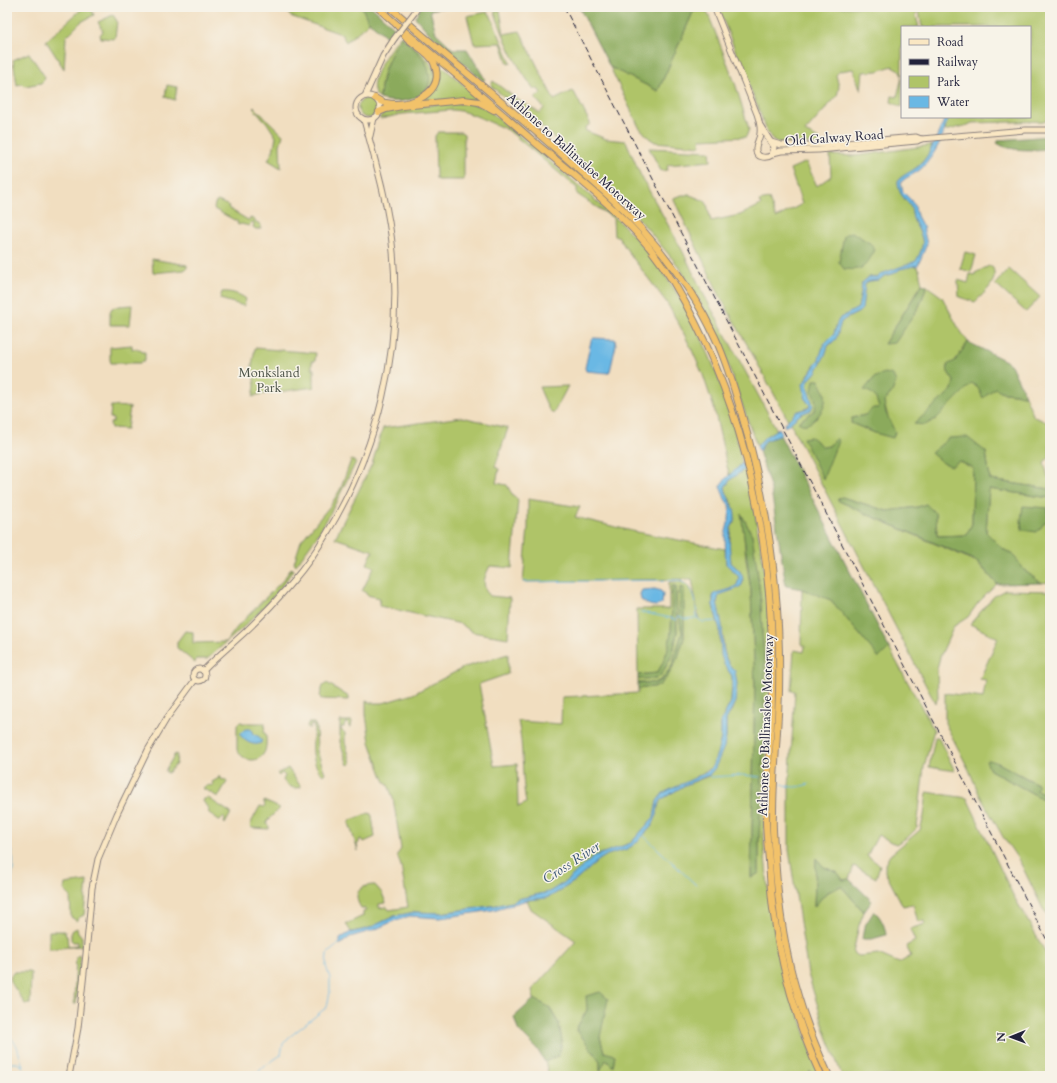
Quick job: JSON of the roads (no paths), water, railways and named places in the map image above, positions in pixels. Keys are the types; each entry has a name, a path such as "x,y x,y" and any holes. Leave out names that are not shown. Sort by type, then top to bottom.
{"highway":[{"path":"374,98 384,103 410,103 423,97 432,89 437,77 434,61 377,7"},
{"name":"Athlone to Ballinasloe Motorway","path":"390,7 566,158 629,215 665,257 695,300 714,335 732,383 750,440 772,551 779,629 779,692 772,816 777,893 787,952 798,996 812,1037 829,1076"},
{"name":"Athlone to Ballinasloe Motorway","path":"396,24 473,88 616,213 665,268 688,307 706,344 735,418 750,477 766,558 772,631 772,693 766,819 772,907 781,957 794,1005 810,1052 821,1076"},
{"path":"377,115 386,109 402,106 469,100 485,105 509,120"}],"main road":[{"path":"204,671 262,616 307,563 346,499 369,446 377,420 392,345 395,296 394,264 384,194 370,137 364,120 357,113 356,108 357,101 365,96 383,56 418,7"},
{"path":"714,7 757,114 760,125 760,133 756,150 760,156 766,158 772,153 774,147 760,125"},
{"path":"370,137 379,105 374,98 372,80"},
{"path":"365,96 374,98"},
{"path":"364,120 371,120 377,115"},
{"name":"Old Galway Road","path":"770,141 782,145 821,146 916,137 921,139 1050,130"},
{"name":"Old Galway Road","path":"772,153 781,151 819,150 917,142 921,139"},
{"path":"758,142 762,140 770,141"},
{"path":"195,680 193,677 194,671 200,669 204,671"},
{"path":"195,680 199,682 204,679 204,671"},
{"path":"69,1076 78,1028 92,888 98,859 117,814 148,750 167,718 195,680"}],"water":[{"path":"944,118 947,118 942,137 931,157 920,170 901,182 903,192 915,206 917,216 923,227 927,244 918,265 900,269 895,273 884,276 879,280 869,281 865,284 862,309 841,322 836,339 828,346 816,372 808,381 807,387 813,405 811,410 801,414 785,427 784,424 796,412 809,408 810,405 806,400 803,384 819,359 824,344 834,334 840,318 858,308 862,283 869,277 878,277 881,274 916,261 919,256 923,243 910,206 900,192 898,180 923,162 943,123"},
{"path":"593,338 615,339 616,345 610,371 608,373 586,371 585,368"},
{"path":"779,428 782,433 765,441 759,451 757,446 765,437"},
{"path":"742,463 745,469 731,479 725,487 735,512 730,536 731,563 741,572 743,581 742,585 736,589 719,595 717,602 722,625 723,647 726,659 735,671 737,684 735,702 726,720 726,738 724,747 715,768 709,775 685,785 662,799 658,806 657,815 652,826 635,844 627,849 607,855 575,881 553,895 546,898 527,900 493,910 440,918 410,916 396,920 374,930 350,937 340,945 340,939 349,933 367,929 395,916 415,912 441,913 498,905 549,892 565,882 595,856 631,843 654,817 657,801 663,793 707,772 712,767 721,738 721,721 731,702 732,688 732,676 724,664 721,655 720,630 713,605 713,597 715,593 731,589 737,585 739,579 738,575 726,564 725,535 729,520 730,507 720,486 725,479"},
{"path":"655,589 661,591 663,594 662,604 657,606 651,605 641,600 640,594 642,590"},
{"path":"245,729 251,729 253,734 260,738 261,743 252,744 241,737 240,734"}],"waterway":[{"path":"523,582 679,580 689,588 694,596 697,618 703,622 716,621"},
{"path":"640,612 676,620 679,616 685,619 696,618"},
{"path":"709,776 743,775 760,777"},
{"path":"782,784 789,787 809,784"},
{"path":"642,834 696,885"},
{"path":"7,842 13,856 13,870 7,897"},
{"name":"Cross River","path":"255,1076 263,1067 281,1055 283,1044 288,1038 327,1007 330,992 330,978 326,966 327,954 341,942"},
{"path":"7,1032 17,1046 23,1067"},
{"name":"Cross River","path":"7,1063 18,1063 23,1067 27,1076"}],"railway":[{"path":"564,7 1050,946"}],"park label":[{"name":"Monksland Park","path":"269,380"}]}
